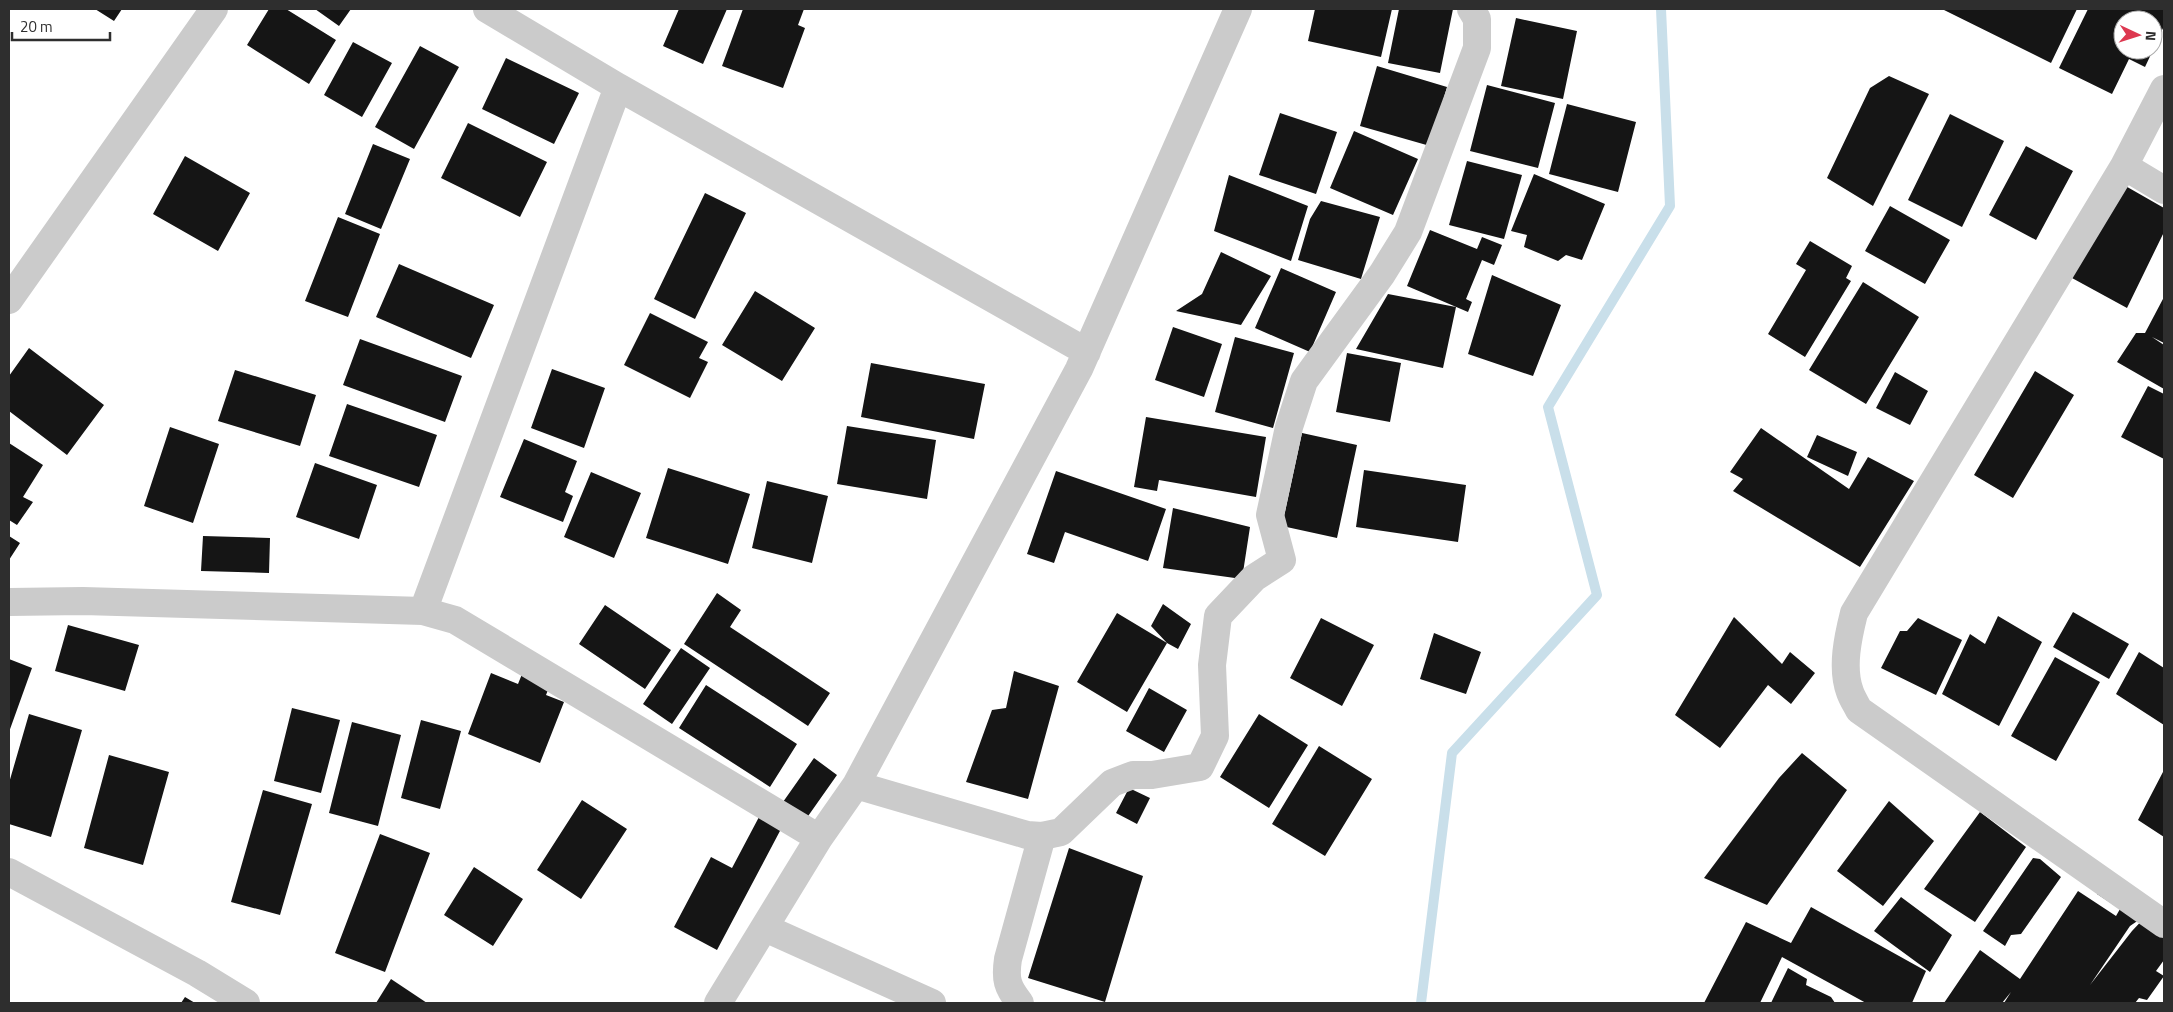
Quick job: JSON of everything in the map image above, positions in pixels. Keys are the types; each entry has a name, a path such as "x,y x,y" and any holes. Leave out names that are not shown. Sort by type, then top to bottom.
{"street":[{"path":"9,300 214,9"},
{"path":"487,9 618,87 1087,352"},
{"path":"718,1003 819,838 856,785 1087,352 1238,9"},
{"path":"856,785 1027,835 1042,836 1061,832 1112,783 1134,776 1200,767 1215,736 1212,665 1218,616 1254,578 1282,560 1270,515 1288,427 1304,381 1382,274 1408,232 1477,48 1477,18 1471,9"},
{"path":"423,610 618,87"},
{"path":"2164,88 2124,166 1854,613 1847,642 1849,691 1859,710 2164,924"},
{"path":"2124,166 2164,190"},
{"path":"9,602 83,601 423,610 455,620 819,838"},
{"path":"1020,1003 1010,991 1006,975 1008,959 1042,836"},
{"path":"9,872 197,973 246,1003"},
{"path":"765,928 932,1003"}],"building":[{"path":"95,9 122,9 114,21"},
{"path":"269,9 286,9 336,40 309,84 247,45"},
{"path":"315,9 351,9 339,26"},
{"path":"679,9 727,9 703,64 663,46"},
{"path":"743,9 804,9 798,25 805,28 783,88 722,66"},
{"path":"1315,9 1392,9 1381,57 1308,41"},
{"path":"1399,9 1453,9 1440,73 1388,63"},
{"path":"1942,9 2077,9 2051,63"},
{"path":"2088,9 2164,9 2163,28 2163,10 2113,10 2113,60 2129,60 2112,94 2059,68"},
{"path":"1516,18 1577,31 1563,99 1501,86"},
{"path":"353,42 392,63 362,117 324,95"},
{"path":"420,46 459,67 414,149 375,127"},
{"path":"506,58 579,93 554,144 482,109"},
{"path":"2131,60 2148,60 2145,67"},
{"path":"1377,66 1447,87 1430,146 1360,126"},
{"path":"1889,76 1929,94 1873,206 1827,178 1870,88"},
{"path":"1487,85 1555,103 1538,168 1470,151"},
{"path":"1567,104 1636,122 1618,192 1549,174"},
{"path":"1280,113 1337,132 1316,194 1259,175"},
{"path":"1950,114 2004,141 1962,227 1908,200"},
{"path":"468,123 547,162 520,217 441,178"},
{"path":"1354,131 1418,159 1393,215 1330,188"},
{"path":"373,144 410,159 381,229 345,214"},
{"path":"2026,146 2073,171 2036,240 1989,215"},
{"path":"185,156 250,193 218,251 153,214"},
{"path":"1467,161 1522,175 1504,239 1449,225"},
{"path":"1534,174 1605,204 1582,260 1566,255 1558,261 1524,247 1527,235 1511,231"},
{"path":"1229,175 1308,206 1291,261 1214,231"},
{"path":"2122,184 2164,208 2164,232 2127,308 2072,278"},
{"path":"705,193 746,213 695,319 654,299"},
{"path":"1321,201 1380,217 1361,279 1298,260 1310,219"},
{"path":"1890,206 1950,240 1925,284 1865,251"},
{"path":"338,217 380,234 348,317 305,301"},
{"path":"1430,230 1477,249 1482,237 1502,245 1494,265 1482,260 1466,299 1472,302 1468,312 1407,286"},
{"path":"1810,241 1852,266 1846,278 1851,281 1805,357 1768,334 1806,270 1796,264"},
{"path":"1221,252 1271,276 1241,325 1176,311 1202,294"},
{"path":"399,264 494,305 471,358 376,317"},
{"path":"1281,268 1336,292 1310,352 1255,328"},
{"path":"1492,275 1561,305 1533,376 1468,354"},
{"path":"1863,282 1919,317 1866,404 1809,370"},
{"path":"755,291 815,328 782,381 722,345"},
{"path":"1388,294 1456,307 1443,368 1356,349"},
{"path":"2164,297 2164,343 2152,337 2164,345 2164,389 2117,362 2136,333 2145,333"},
{"path":"650,313 708,342 699,358 708,362 690,398 624,365"},
{"path":"1173,327 1222,344 1204,397 1155,380"},
{"path":"1235,337 1294,353 1273,428 1215,412"},
{"path":"360,339 462,376 445,422 343,385"},
{"path":"29,348 104,405 67,455 9,411 9,376"},
{"path":"1347,353 1401,363 1390,422 1336,412"},
{"path":"871,363 985,384 974,439 861,417"},
{"path":"552,369 605,388 584,448 531,428"},
{"path":"235,370 316,395 300,446 218,421"},
{"path":"2035,371 2074,395 2013,498 1974,475"},
{"path":"1895,372 1928,391 1910,425 1876,408"},
{"path":"2148,386 2164,394 2164,459 2121,437"},
{"path":"347,404 437,435 419,487 329,456"},
{"path":"1146,417 1266,437 1256,497 1159,480 1157,491 1134,487"},
{"path":"847,426 936,440 927,499 837,484"},
{"path":"170,427 219,444 193,523 144,506"},
{"path":"1761,428 1849,489 1868,457 1914,481 1860,567 1733,491 1743,479 1730,472"},
{"path":"1302,433 1357,445 1337,538 1282,526"},
{"path":"1817,435 1857,452 1848,476 1807,457"},
{"path":"524,439 577,461 565,492 573,496 563,522 500,497"},
{"path":"9,443 43,465 23,497 33,502 17,525 9,520"},
{"path":"315,463 377,485 359,539 296,517"},
{"path":"668,468 750,494 728,564 646,538"},
{"path":"1364,470 1466,485 1458,542 1356,527"},
{"path":"1056,471 1166,509 1148,561 1065,532 1054,563 1027,554"},
{"path":"591,472 641,493 614,558 564,537"},
{"path":"767,481 828,496 812,563 752,548"},
{"path":"1173,508 1250,527 1242,579 1163,568"},
{"path":"9,536 20,543 9,560"},
{"path":"203,536 270,538 269,573 201,571"},
{"path":"717,593 741,610 730,627 830,693 808,726 684,644"},
{"path":"1163,604 1191,624 1178,649 1167,643 1151,626"},
{"path":"605,605 671,650 645,689 579,644"},
{"path":"2073,612 2129,644 2109,679 2053,647"},
{"path":"1117,613 1167,643 1127,712 1077,682"},
{"path":"1998,616 2042,642 1999,726 1942,694 1970,634 1985,644"},
{"path":"1734,617 1782,664 1790,652 1815,673 1791,704 1768,685 1720,748 1675,715"},
{"path":"1321,618 1374,645 1342,706 1290,678"},
{"path":"1918,618 1962,640 1936,695 1881,668 1900,631 1907,631"},
{"path":"68,625 139,645 125,691 55,671"},
{"path":"1434,633 1481,652 1466,694 1420,679"},
{"path":"681,648 710,668 672,724 643,704"},
{"path":"2139,652 2164,668 2164,725 2116,694"},
{"path":"2055,657 2100,682 2056,761 2011,736"},
{"path":"9,659 32,668 9,732"},
{"path":"1014,671 1059,686 1028,799 966,782 992,710 1006,708"},
{"path":"491,673 518,684 522,674 550,685 546,695 564,702 540,763 468,734"},
{"path":"706,685 797,744 770,787 679,728"},
{"path":"1149,688 1187,710 1164,752 1126,731"},
{"path":"292,708 340,720 321,793 274,781"},
{"path":"29,714 82,730 51,837 9,824 9,783"},
{"path":"1259,714 1308,745 1269,808 1220,777"},
{"path":"421,720 461,731 440,809 401,798"},
{"path":"352,722 401,735 378,826 329,813"},
{"path":"1319,746 1372,779 1325,856 1272,824"},
{"path":"1802,753 1847,790 1767,905 1704,878 1779,778"},
{"path":"109,755 169,772 143,865 84,848"},
{"path":"814,758 837,775 806,819 783,802"},
{"path":"2164,770 2164,837 2138,820"},
{"path":"1129,788 1150,798 1137,824 1116,813"},
{"path":"263,790 312,804 280,915 231,902"},
{"path":"582,800 627,829 581,899 537,870"},
{"path":"1889,801 1934,841 1883,906 1837,871"},
{"path":"1980,812 2026,847 1975,922 1924,889"},
{"path":"759,817 781,829 717,950 674,927 711,857 732,868"},
{"path":"380,834 430,853 385,972 335,953"},
{"path":"1069,848 1143,876 1105,1002 1028,978"},
{"path":"2033,858 2040,859 2061,877 2021,934 2011,935 2005,946 1983,931"},
{"path":"474,867 523,899 493,946 444,915"},
{"path":"2104,883 2149,913 2164,927 2164,960 2156,971 2164,976 2147,1000 2139,998 2135,1003 2004,1003 2011,992 2002,1003 1944,1003 1980,950 2020,979 2078,891 2116,916 2120,909 2097,894","holes":["2149,913 2132,931 2090,985 2130,926"]},
{"path":"1901,897 1952,935 1930,972 1874,931"},
{"path":"1811,907 1926,971 1912,1003 1866,1003 1782,957 1760,1003 1704,1003 1746,922 1791,943"},
{"path":"1788,968 1807,979 1806,985 1831,997 1835,1003 1771,1003"},
{"path":"391,979 427,1003 376,1003"},
{"path":"185,997 195,1003 181,1003"}],"waterway":[{"path":"1421,1003 1452,753 1597,595 1548,407 1670,206 1661,9"}]}
